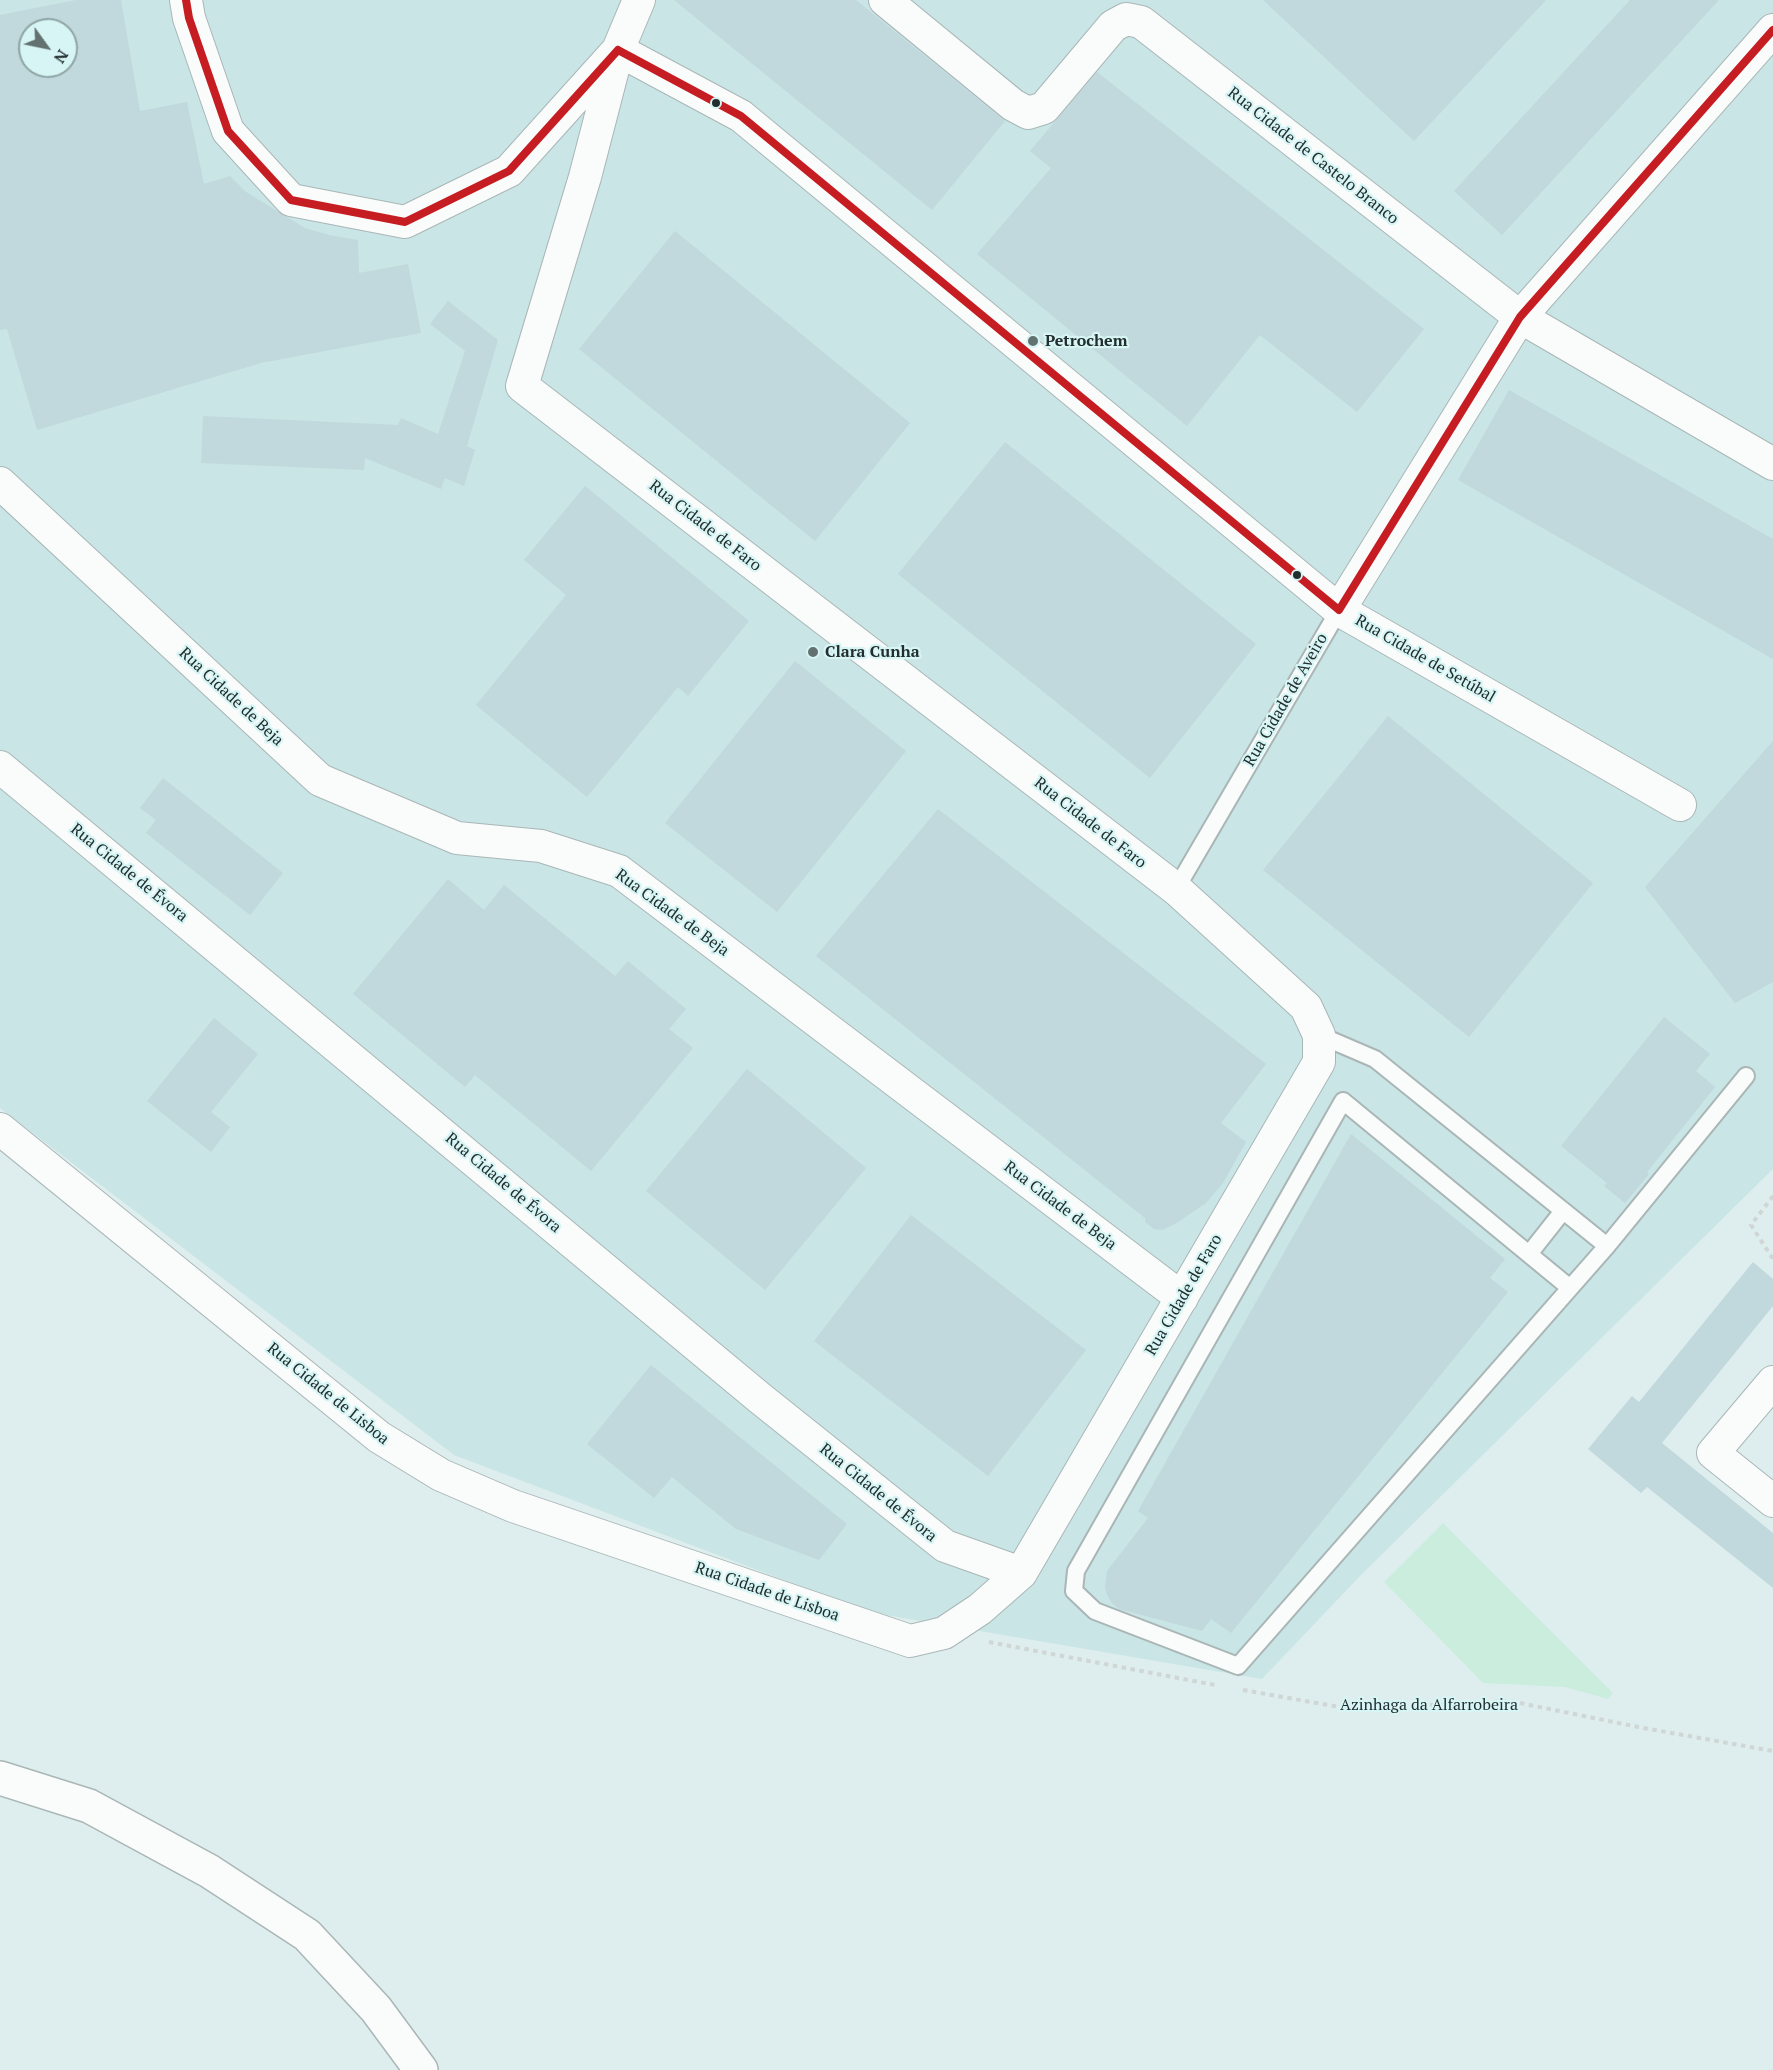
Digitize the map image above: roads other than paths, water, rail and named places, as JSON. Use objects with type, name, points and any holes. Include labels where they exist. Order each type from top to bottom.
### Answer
[{"type":"main road","points":[[0,1778],[88,1806],[209,1871],[307,1935],[376,2009],[421,2070]]},
{"type":"street","points":[[186,0],[189,18],[228,131],[291,200],[405,222],[509,171],[618,50],[639,0]]},
{"type":"street","name":"Rua Cidade de Castelo Branco","points":[[885,0],[1013,105],[1028,113],[1044,108],[1113,26],[1130,10],[1141,22],[1520,317],[1773,464]]},
{"type":"street","name":"Rua Cidade de Aveiro","points":[[1339,610],[1520,317],[1773,30]]},
{"type":"street","name":"Rua Cidade de Setúbal","points":[[618,50],[741,116],[1339,610],[1680,806]]},
{"type":"street","name":"Rua Cidade de Faro","points":[[618,50],[585,177],[522,386],[1176,889],[1306,1007],[1319,1035],[1319,1062],[1021,1573],[980,1609],[944,1633],[910,1641]]},
{"type":"street","name":"Rua Cidade de Beja","points":[[0,483],[320,780],[457,837],[541,846],[619,871],[1182,1298]]},
{"type":"street","name":"Rua Cidade de Évora","points":[[0,767],[761,1399],[945,1546],[1021,1573]]},
{"type":"street","name":"Rua Cidade de Lisboa","points":[[0,1129],[379,1437],[441,1475],[513,1506],[910,1641]]},
{"type":"street","points":[[1773,1382],[1713,1453],[1773,1500]]},
{"type":"lane","name":"Rua Cidade de Aveiro","points":[[1176,889],[1339,610]]},
{"type":"lane","points":[[1319,1035],[1375,1059],[1607,1246]]},
{"type":"lane","points":[[1570,1288],[1343,1101],[1076,1571],[1074,1591],[1095,1611],[1238,1666],[1607,1246],[1746,1076]]},
{"type":"lane","points":[[1529,1254],[1563,1211]]},
{"type":"place","name":"Petrochem","points":[[1033,341]]},
{"type":"place","name":"Clara Cunha","points":[[813,652]]}]
